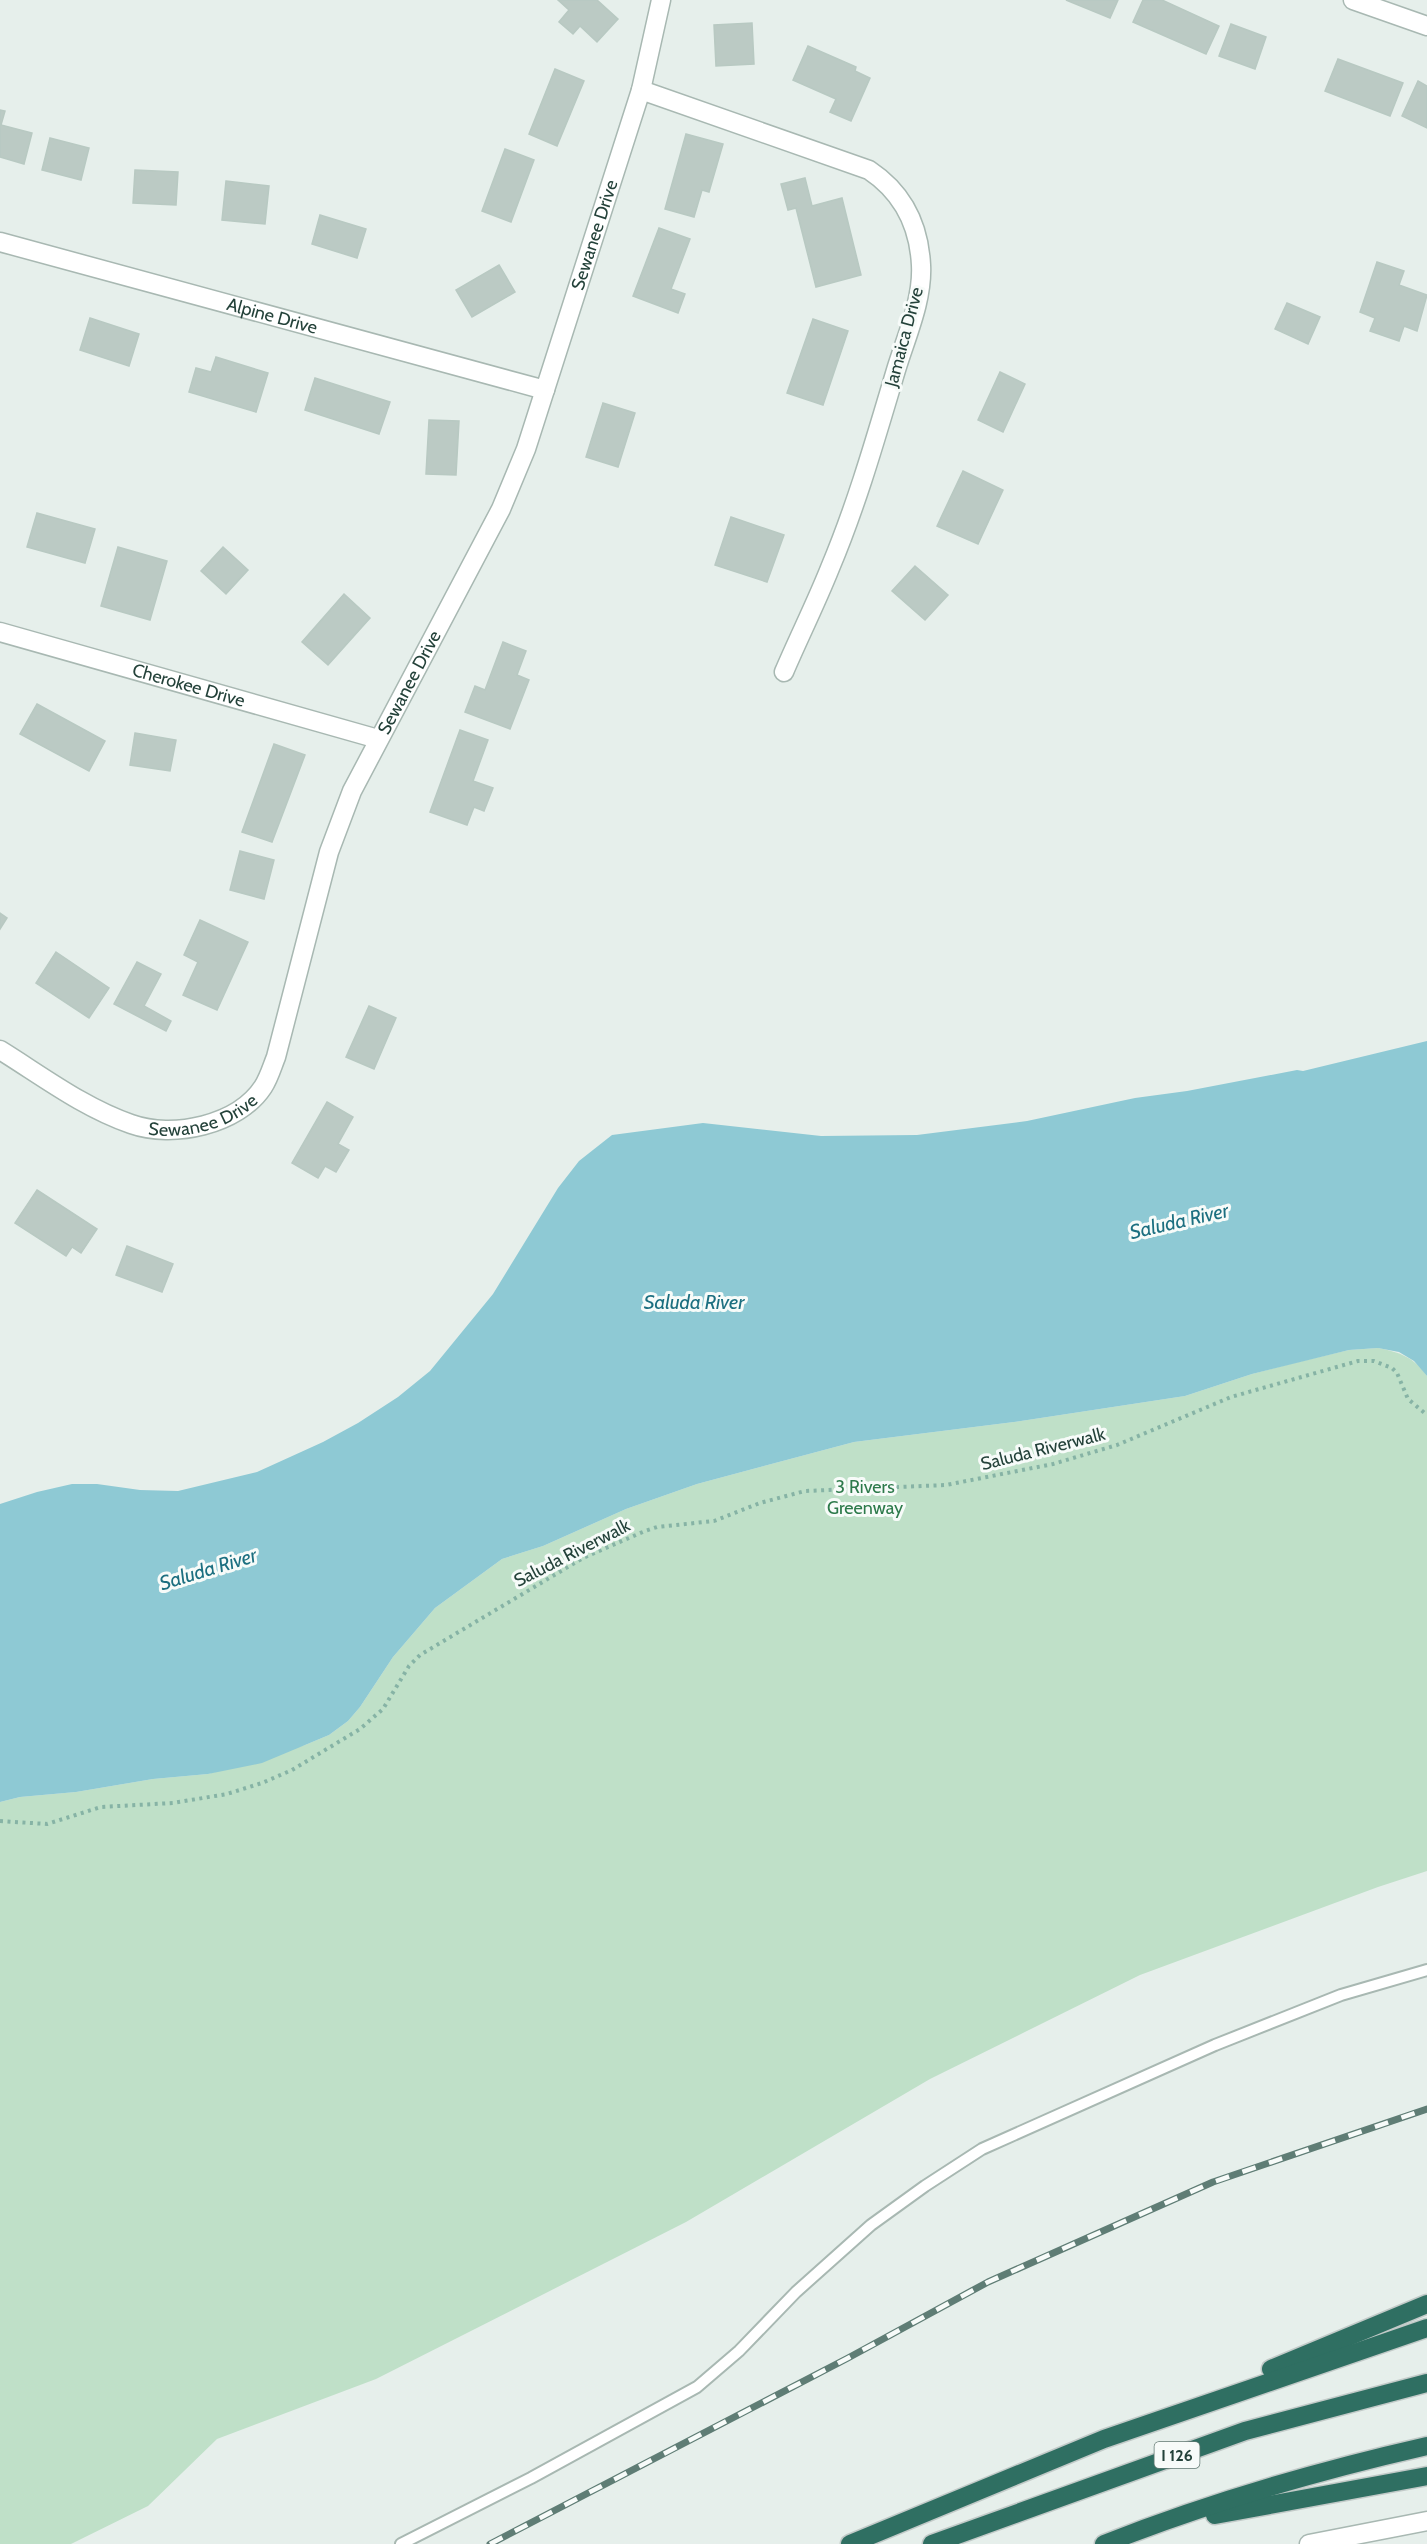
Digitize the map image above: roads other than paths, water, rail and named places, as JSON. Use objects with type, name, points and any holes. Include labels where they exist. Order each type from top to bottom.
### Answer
[{"type":"highway","points":[[850,2544],[1427,2304]]},
{"type":"highway","points":[[1104,2439],[1427,2328]]},
{"type":"highway","name":"I 126","points":[[932,2544],[1245,2431],[1427,2383]]},
{"type":"highway","points":[[1104,2544],[1142,2529],[1310,2475],[1427,2446]]},
{"type":"highway","points":[[1142,2529],[1427,2476]]},
{"type":"street","name":"Sewanee Drive","points":[[0,1050],[91,1107],[133,1125],[172,1130],[210,1125],[240,1110],[263,1087],[276,1057],[329,852],[352,791],[501,509],[526,449],[641,90],[661,0]]},
{"type":"street","points":[[1353,0],[1427,26]]},
{"type":"street","name":"Jamaica Drive","points":[[641,90],[868,170],[885,181],[898,195],[910,216],[918,241],[921,267],[918,299],[867,469],[831,567],[784,672]]},
{"type":"street","name":"Alpine Drive","points":[[0,242],[545,390]]},
{"type":"street","name":"Cherokee Drive","points":[[0,632],[378,739]]},
{"type":"street","points":[[1309,2544],[1427,2521]]},
{"type":"lane","points":[[401,2544],[531,2478],[697,2387],[739,2351],[796,2292],[871,2225],[982,2149],[1215,2045],[1341,1995],[1427,1970]]},
{"type":"water","name":"Saluda River","points":[[1427,1041],[1427,1376],[1414,1361],[1399,1352],[1378,1348],[1349,1350],[1252,1374],[1185,1396],[1014,1422],[854,1442],[697,1484],[626,1509],[543,1546],[502,1559],[435,1608],[393,1657],[360,1707],[348,1721],[329,1735],[262,1763],[208,1774],[153,1779],[76,1792],[20,1797],[0,1802],[0,1504],[72,1484],[178,1491],[257,1472],[323,1442],[358,1423],[398,1397],[430,1371],[493,1294],[558,1188],[579,1161],[612,1135],[703,1123],[821,1136],[917,1135],[1027,1121],[1135,1098],[1187,1091],[1297,1070],[1303,1071]]},
{"type":"railway","points":[[490,2544],[848,2358],[988,2282],[1213,2182],[1427,2109]]},
{"type":"park label","name":"3 Rivers Greenway","points":[[865,1497]]}]
